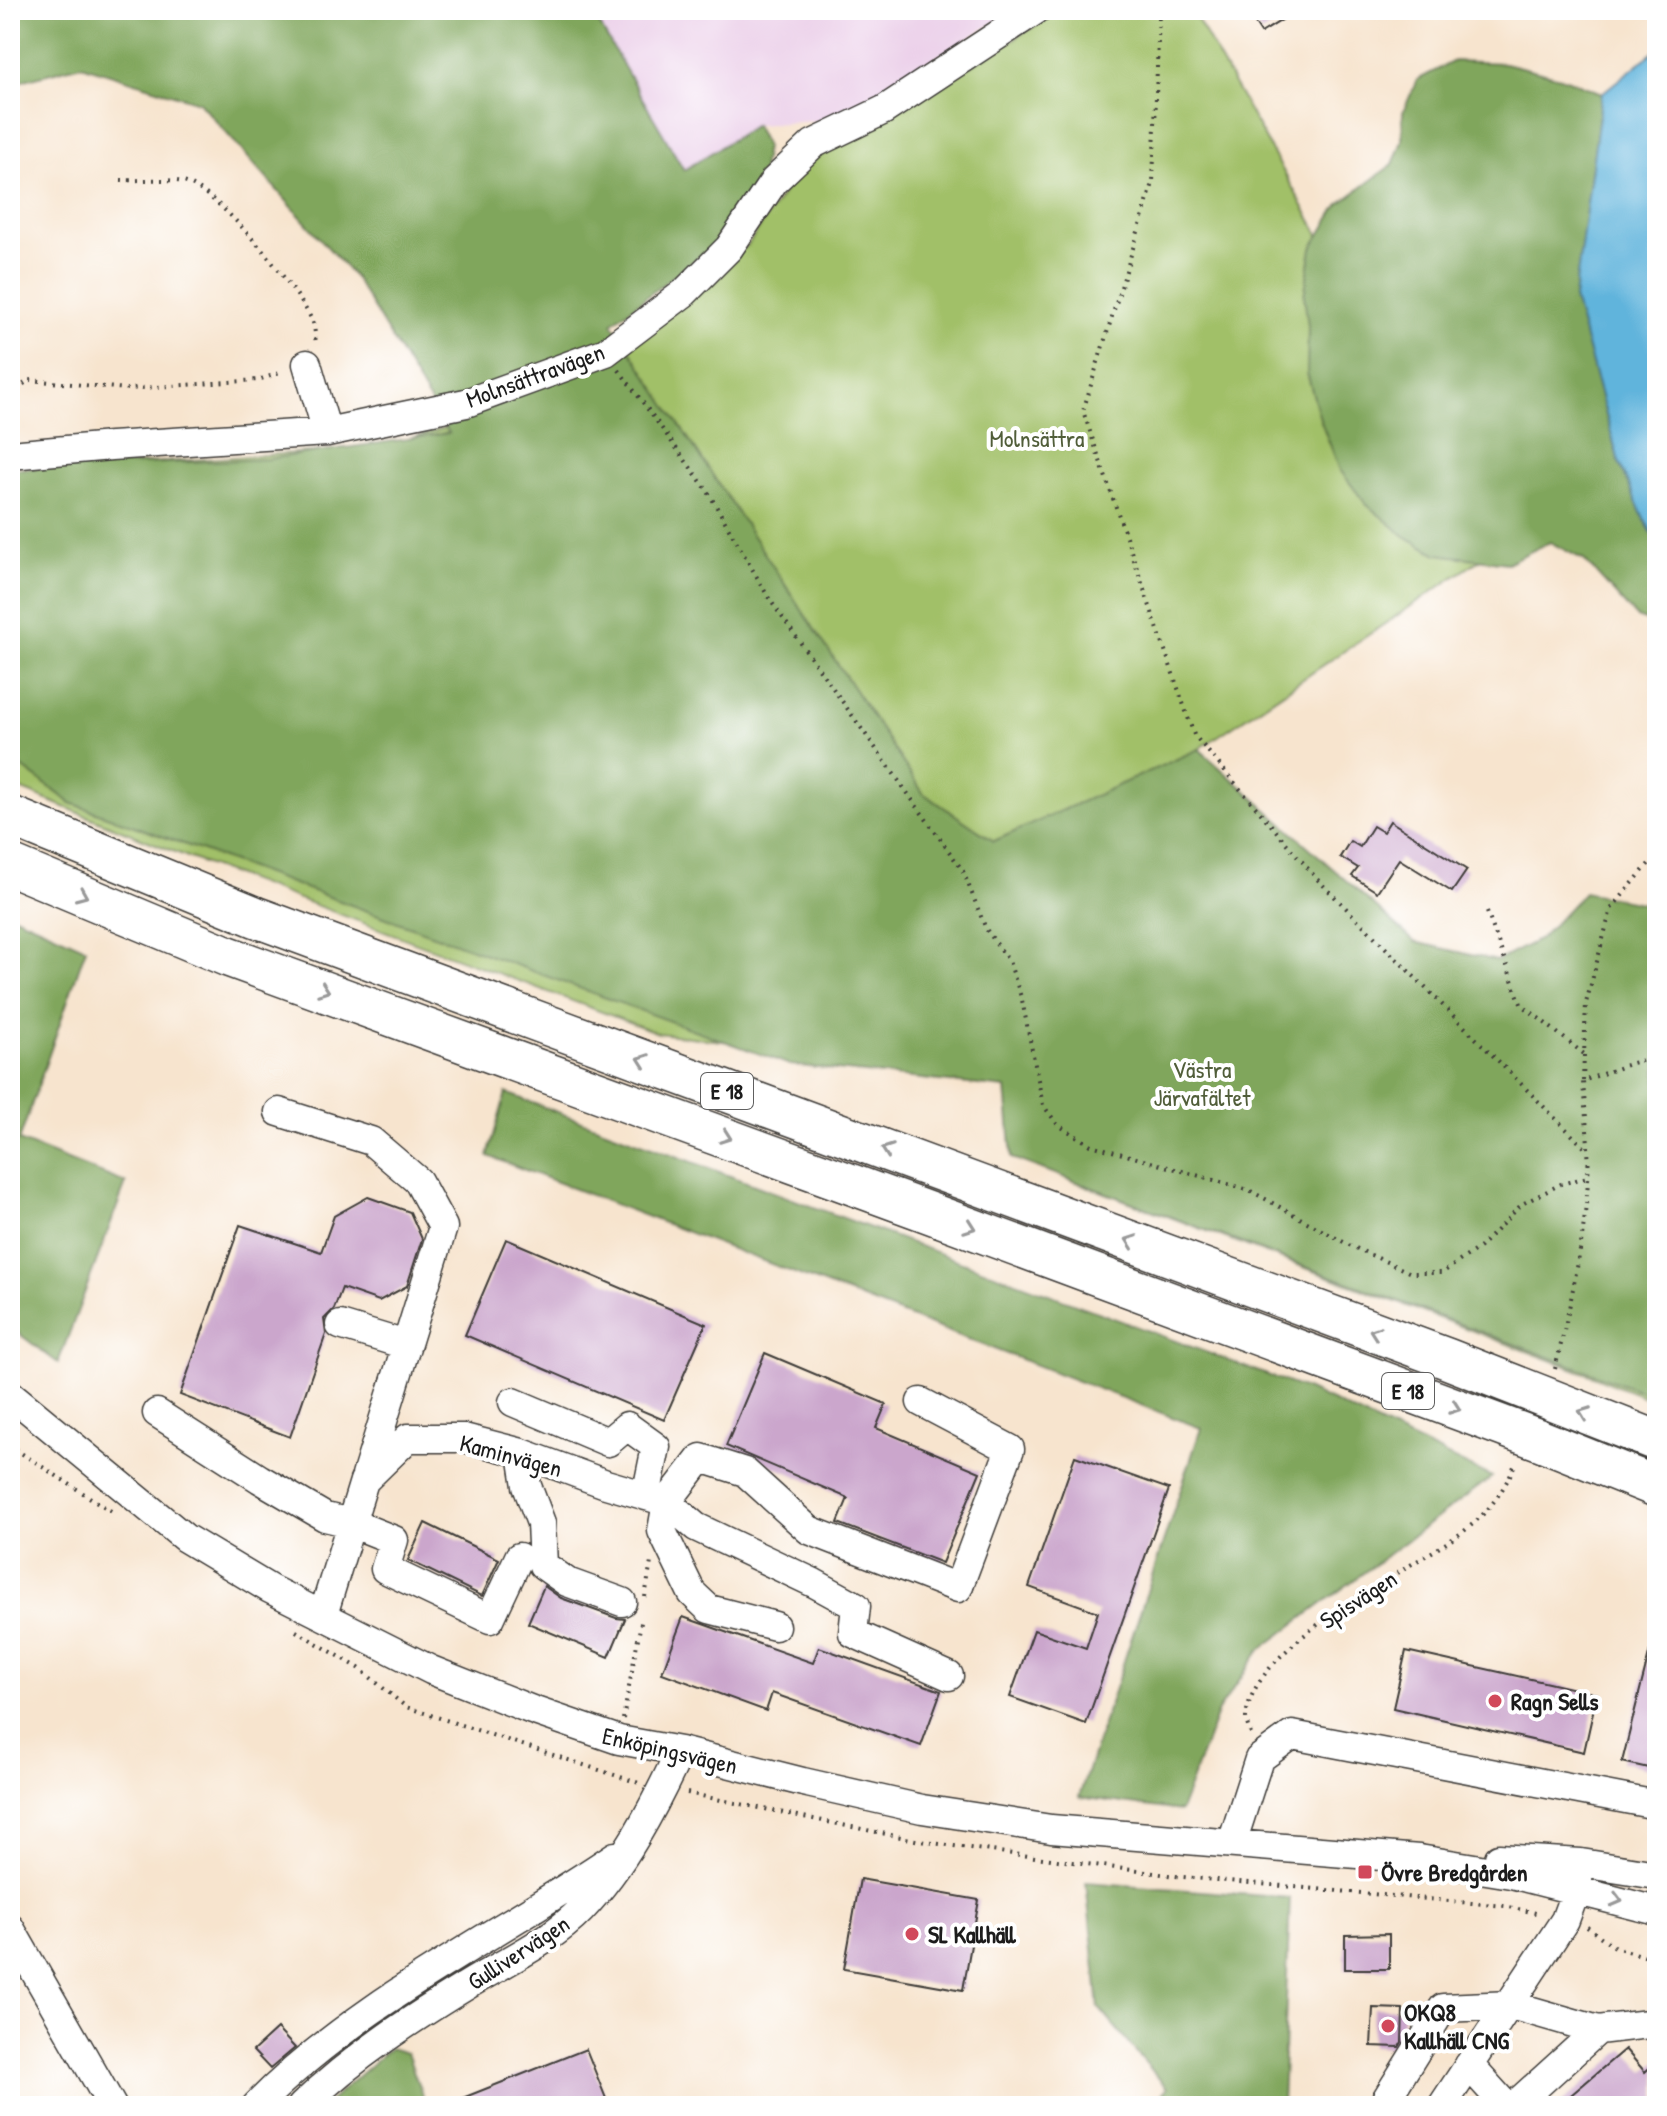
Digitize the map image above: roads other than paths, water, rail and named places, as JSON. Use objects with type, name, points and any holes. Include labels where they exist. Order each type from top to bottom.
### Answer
[{"type":"highway","name":"E 18","points":[[10,816],[256,917],[1448,1359],[1657,1441]]},
{"type":"highway","name":"E 18","points":[[10,865],[227,956],[551,1072],[1528,1452],[1657,1487]]},
{"type":"highway","points":[[1528,1452],[1657,1508]]},
{"type":"street","name":"Molnsättravägen","points":[[10,455],[327,432],[466,403],[606,352],[684,293],[729,248],[774,181],[813,144],[884,110],[1036,10]]},
{"type":"street","points":[[307,364],[327,432]]},
{"type":"street","points":[[279,1112],[371,1141],[418,1181],[443,1227],[364,1481]]},
{"type":"street","points":[[340,1325],[406,1345]]},
{"type":"street","name":"Enköpingsvägen","points":[[10,1394],[185,1538],[270,1589],[431,1670],[619,1740],[680,1751],[922,1809],[1051,1829],[1419,1859],[1510,1858],[1578,1876],[1657,1911]]},
{"type":"street","points":[[513,1402],[608,1442],[627,1426],[656,1447],[656,1499],[662,1531],[692,1593],[709,1609],[775,1626]]},
{"type":"street","points":[[656,1499],[701,1458],[745,1472],[809,1530],[958,1588],[1010,1449],[921,1402]]},
{"type":"street","points":[[157,1413],[325,1517],[351,1523],[394,1540],[385,1569],[490,1619],[519,1557]]},
{"type":"street","name":"Kaminvägen","points":[[323,1615],[364,1481],[408,1438],[464,1438],[522,1453],[656,1499]]},
{"type":"street","points":[[522,1453],[527,1486],[541,1523],[543,1565],[567,1582],[622,1602]]},
{"type":"street","points":[[656,1499],[696,1527],[856,1606],[853,1633],[949,1676]]},
{"type":"street","points":[[1232,1843],[1259,1759],[1292,1735],[1653,1804]]},
{"type":"street","name":"Gullivervägen","points":[[302,2106],[366,2051],[417,2015],[545,1938],[579,1913],[614,1872],[663,1788],[680,1751]]},
{"type":"street","points":[[256,2106],[323,2047],[393,1995],[556,1896],[629,1847]]},
{"type":"street","name":"Enköpingsvägen","points":[[1578,1876],[1657,1875]]},
{"type":"street","points":[[1442,2106],[1565,1920],[1578,1876]]},
{"type":"street","points":[[10,1928],[112,2106]]},
{"type":"street","points":[[1382,2106],[1443,2008],[1511,2005],[1598,2030],[1657,2023]]},
{"type":"street","points":[[1514,2106],[1598,2030]]},
{"type":"street","points":[[1469,2065],[1506,2106]]},
{"type":"water","points":[[1657,49],[1657,542],[1619,462],[1574,298],[1602,93]]},
{"type":"place","name":"Ragn Sells","points":[[1495,1701]]},
{"type":"place","name":"Övre Bredgården","points":[[1365,1872]]},
{"type":"place","name":"SL Kallhäll","points":[[912,1934]]},
{"type":"place","name":"OKQ8 Kallhäll CNG","points":[[1388,2026]]},
{"type":"park label","name":"Molnsättra","points":[[1037,438]]},
{"type":"park label","name":"Västra Järvafältet","points":[[1202,1083]]}]
